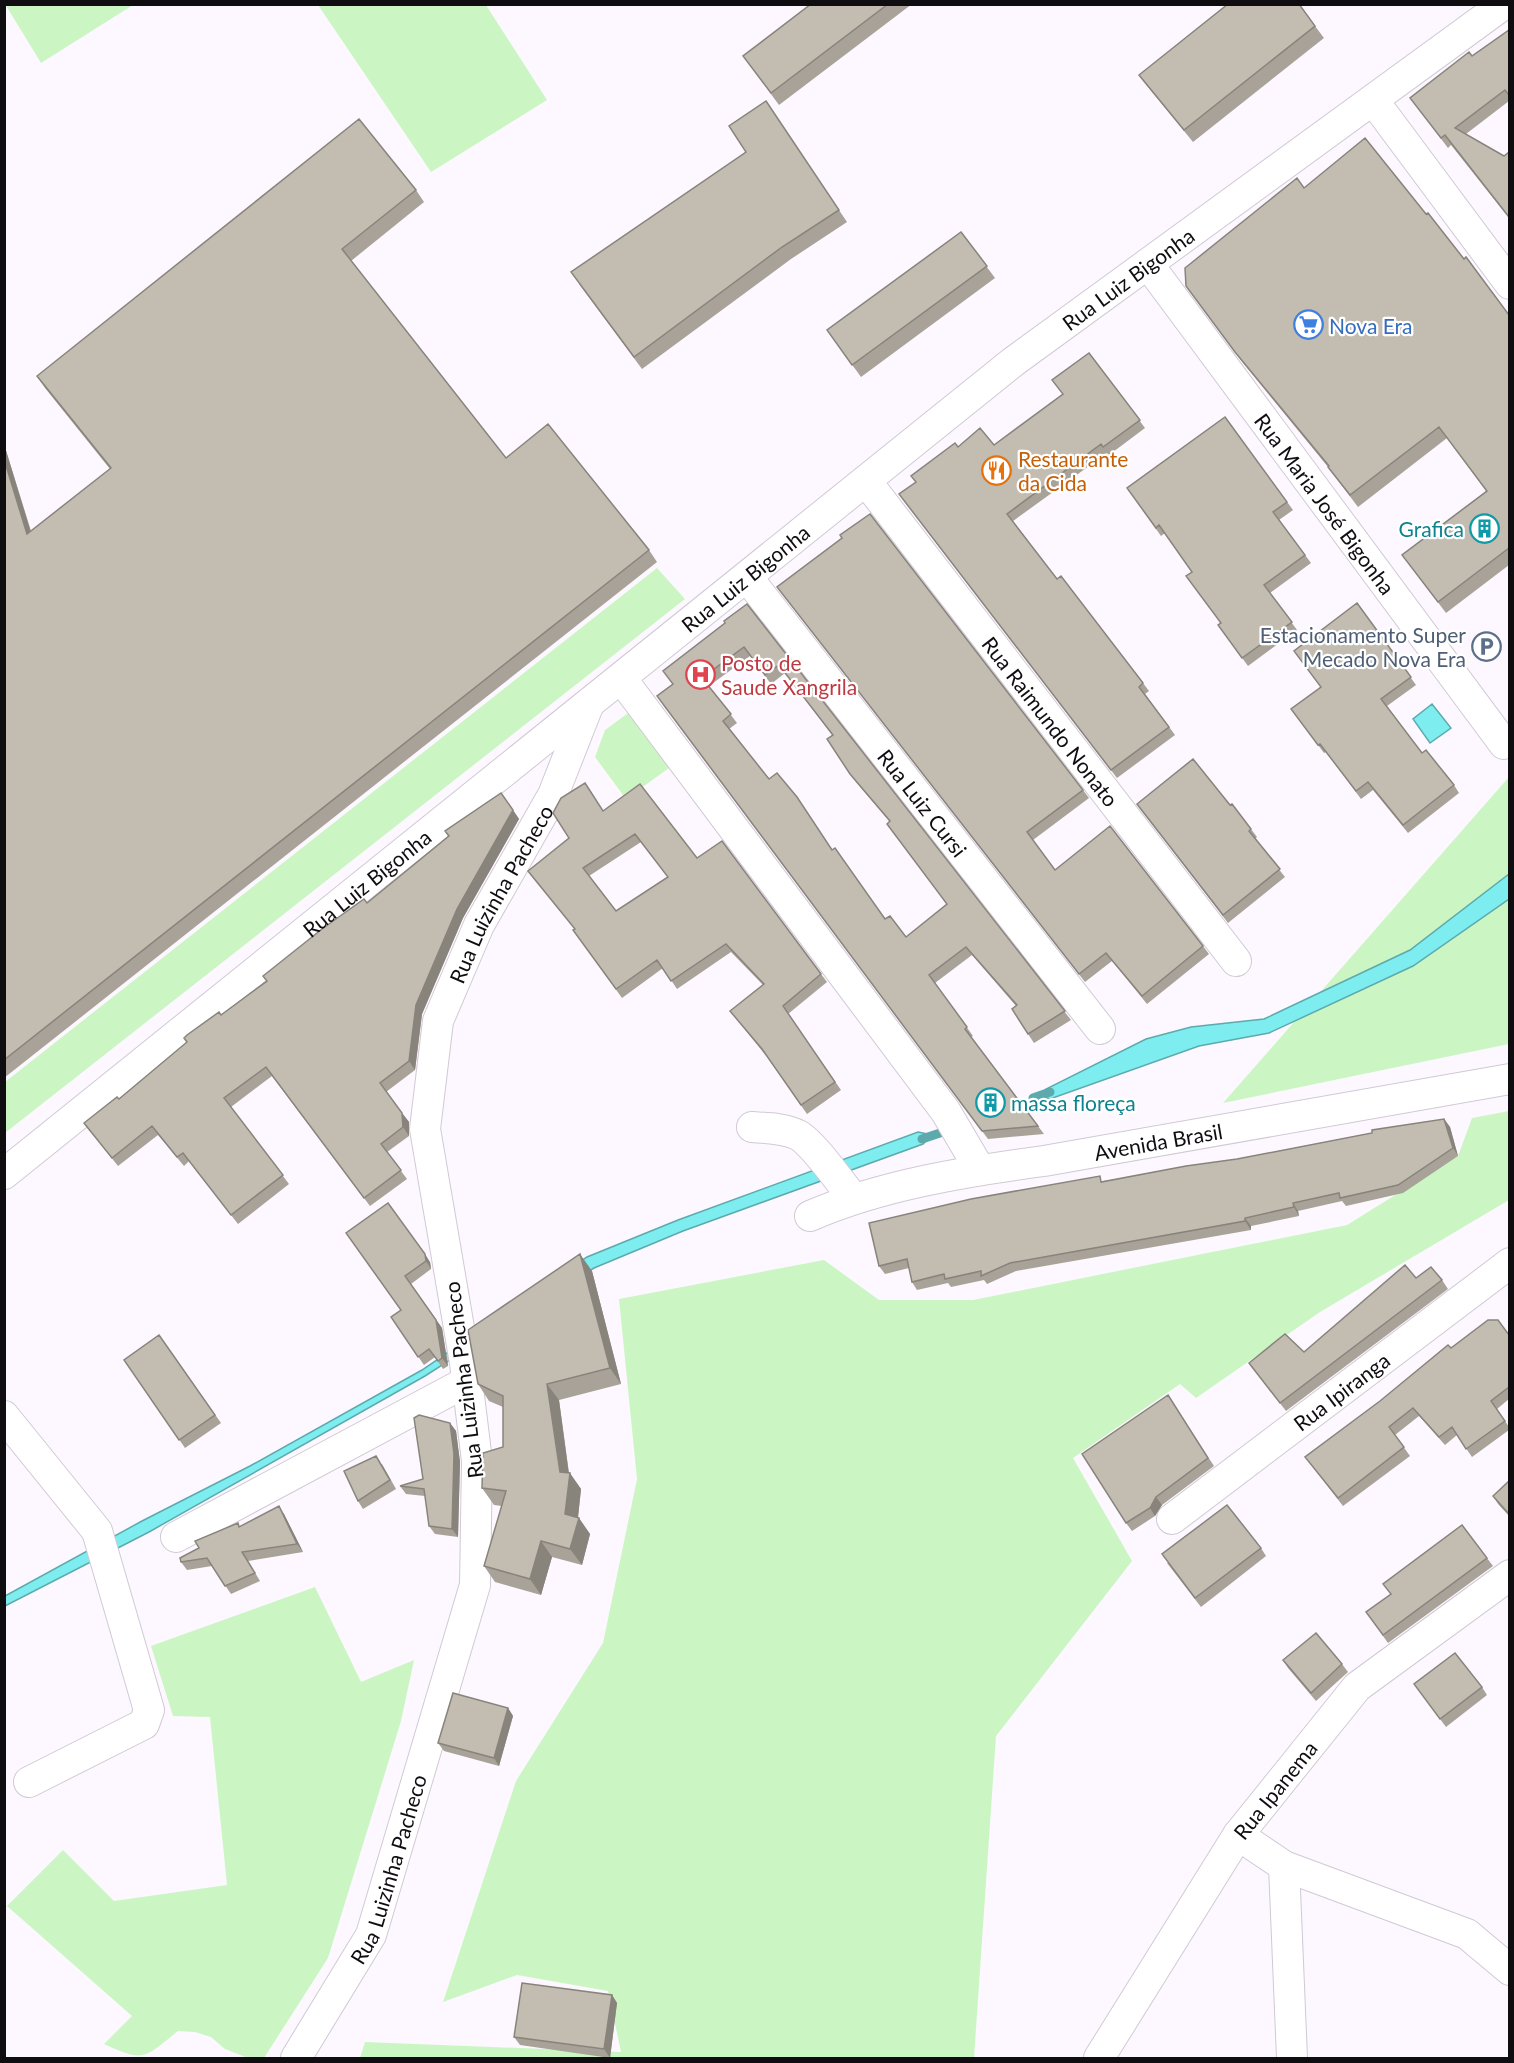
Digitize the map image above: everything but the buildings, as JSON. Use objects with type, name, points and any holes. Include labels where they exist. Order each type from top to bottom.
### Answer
[{"type":"street","name":"Rua Luiz Bigonha","points":[[4,1174],[1013,362],[1504,4]]},
{"type":"street","points":[[1373,100],[1509,284]]},
{"type":"street","name":"Rua Maria José Bigonha","points":[[1148,264],[1504,744]]},
{"type":"street","name":"Rua Raimundo Nonato","points":[[867,481],[1236,961]]},
{"type":"street","name":"Rua Luiz Cursi","points":[[747,576],[1100,1029]]},
{"type":"street","points":[[621,678],[946,1112],[980,1170]]},
{"type":"street","name":"Rua Luizinha Pacheco","points":[[296,2058],[370,1935],[475,1585],[477,1461],[468,1381],[425,1129],[438,1021],[479,925],[553,795],[590,703]]},
{"type":"street","name":"Avenida Brasil","points":[[810,1216],[849,1192],[1044,1161],[1509,1079]]},
{"type":"street","points":[[752,1127],[784,1130],[799,1135],[821,1157],[849,1192]]},
{"type":"street","name":"Rua Ipiranga","points":[[1172,1519],[1509,1263]]},
{"type":"street","points":[[176,1538],[468,1381]]},
{"type":"street","points":[[4,1416],[97,1532],[149,1710],[144,1724],[29,1782]]},
{"type":"street","name":"Rua Ipanema","points":[[1099,2058],[1238,1835],[1357,1687],[1509,1575]]},
{"type":"street","points":[[1238,1835],[1284,1866],[1467,1934],[1509,1970]]},
{"type":"street","points":[[1284,1866],[1292,2058]]},
{"type":"green space","points":[[5,4],[133,4],[133,5],[41,63]]},
{"type":"green space","points":[[318,5],[486,5],[547,100],[431,172]]},
{"type":"green space","points":[[657,568],[685,599],[5,1133],[5,1082]]},
{"type":"green space","points":[[635,708],[676,763],[626,799],[595,757],[605,730]]},
{"type":"green space","points":[[1509,777],[1509,1044],[1223,1103]]},
{"type":"green space","points":[[1509,1111],[1509,1200],[1320,1312],[1196,1398],[1180,1384],[1073,1458],[1132,1561],[996,1736],[974,2058],[360,2058],[365,2042],[621,2052],[608,1991],[517,1975],[443,2002],[516,1781],[603,1643],[637,1479],[619,1299],[824,1260],[879,1300],[973,1300],[1347,1225],[1458,1156],[1472,1118]]},
{"type":"green space","points":[[315,1587],[361,1682],[414,1660],[401,1721],[328,1958],[264,2058],[248,2058],[225,2049],[211,2037],[195,2032],[178,2031],[144,2055],[128,2054],[104,2044],[132,2016],[7,1906],[63,1850],[114,1901],[227,1885],[210,1717],[173,1716],[151,1646]]},
{"type":"water","points":[[1432,704],[1451,728],[1430,743],[1413,719]]},
{"type":"water","points":[[1509,874],[1509,899],[1413,966],[1269,1033],[1199,1046],[1050,1099],[1039,1096],[1046,1089],[1146,1039],[1191,1027],[1264,1019],[1410,950]]},
{"type":"water","points":[[918,1132],[932,1135],[923,1144],[683,1231],[594,1268],[425,1376],[149,1532],[5,1606],[5,1596],[142,1521],[250,1466],[422,1370],[587,1257],[678,1220]]},
{"type":"waterway","points":[[1033,1098],[1050,1092]]},
{"type":"waterway","points":[[922,1139],[943,1132]]},
{"type":"place","name":"Nova Era","points":[[1308,325]]},
{"type":"place","name":"Restaurante da Cida","points":[[997,470]]},
{"type":"place","name":"Grafica","points":[[1485,528]]},
{"type":"place","name":"Estacionamento Super Mecado Nova Era","points":[[1487,646]]},
{"type":"place","name":"Posto de Saude Xangrila","points":[[700,674]]},
{"type":"place","name":"massa floreça","points":[[990,1102]]}]
